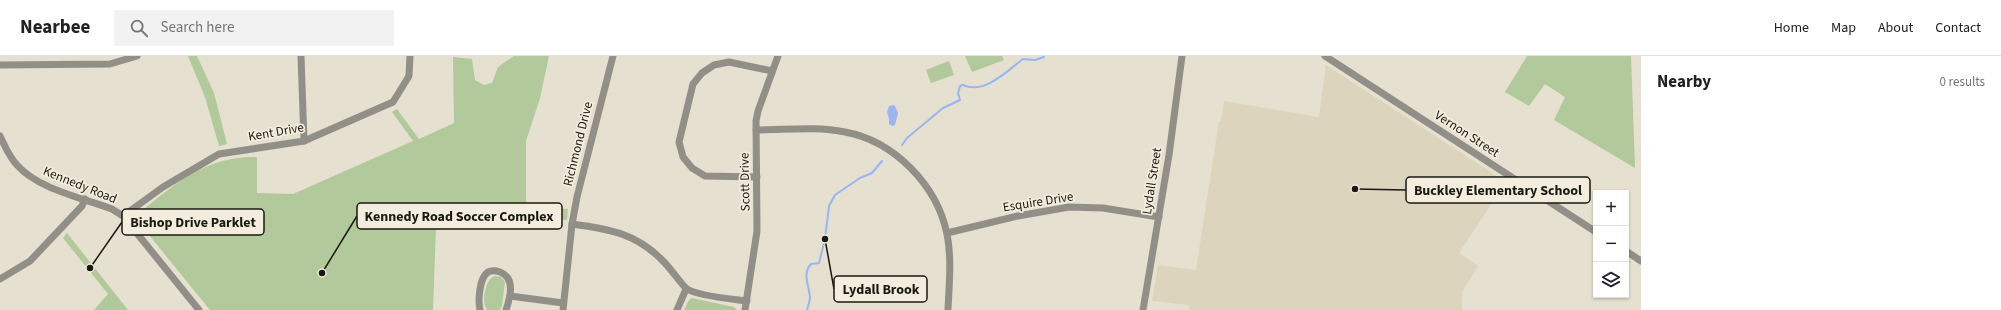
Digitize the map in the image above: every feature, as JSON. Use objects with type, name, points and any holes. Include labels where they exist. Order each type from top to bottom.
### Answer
[{"type":"street","points":[[0,65],[110,64],[137,56]]},
{"type":"street","points":[[300,56],[304,141]]},
{"type":"street","name":"Kent Drive","points":[[123,216],[163,187],[219,154],[304,141],[393,102],[409,76],[410,56]]},
{"type":"street","name":"Richmond Drive","points":[[563,307],[572,224],[586,159],[613,56]]},
{"type":"street","name":"Scott Drive","points":[[745,310],[757,231],[756,130],[758,111],[778,56]]},
{"type":"street","name":"Lydall Street","points":[[1143,310],[1159,217],[1182,56]]},
{"type":"street","name":"Vernon Street","points":[[1325,56],[1336,59],[1593,230]]},
{"type":"street","points":[[757,177],[705,176],[692,168],[683,157],[679,142],[693,84],[702,73],[714,64],[729,62],[772,71]]},
{"type":"street","points":[[756,130],[820,129],[845,132],[863,137],[884,147],[904,161],[920,178],[934,200],[947,233],[949,260],[948,310]]},
{"type":"street","name":"Kennedy Road","points":[[0,136],[6,150],[17,166],[34,180],[112,209],[123,216],[199,310]]},
{"type":"street","points":[[0,279],[30,261],[82,206],[85,199]]},
{"type":"street","name":"Esquire Drive","points":[[947,233],[1018,216],[1069,207],[1103,208],[1159,217]]},
{"type":"street","points":[[572,224],[610,230],[630,236],[651,248],[675,273],[686,289],[700,293],[747,301]]},
{"type":"street","points":[[1629,253],[1641,261]]},
{"type":"street","points":[[480,310],[480,290],[484,277],[488,272],[498,271],[507,276],[510,281],[510,296],[506,310]]},
{"type":"street","points":[[677,310],[686,289]]},
{"type":"street","points":[[510,296],[563,307]]},
{"type":"shaded area","points":[[1326,65],[1506,182],[1459,253],[1478,266],[1462,292],[1462,310],[1189,310],[1189,305],[1152,301],[1158,265],[1196,270],[1219,121],[1221,121],[1224,101],[1319,117]]},
{"type":"green space","points":[[188,56],[197,56],[214,93],[227,144],[219,146],[205,97]]},
{"type":"green space","points":[[514,56],[549,56],[540,98],[526,141],[526,207],[568,209],[567,220],[526,218],[436,226],[433,310],[210,310],[136,219],[137,215],[164,193],[192,174],[222,161],[238,158],[257,157],[257,193],[293,194],[413,141],[392,112],[397,109],[419,139],[454,123],[453,57],[472,59],[475,80],[484,85],[492,83],[498,67]]},
{"type":"green space","points":[[965,56],[1002,56],[1004,60],[972,72]]},
{"type":"green space","points":[[1527,56],[1631,56],[1635,168],[1554,120],[1565,97],[1545,84],[1529,106],[1505,92]]},
{"type":"green space","points":[[949,61],[954,75],[931,83],[926,70]]},
{"type":"green space","points":[[67,233],[128,310],[94,310],[108,294],[63,238]]},
{"type":"green space","points":[[495,276],[501,277],[505,282],[502,306],[500,310],[487,310],[484,302],[486,286]]},
{"type":"green space","points":[[692,298],[734,307],[737,310],[684,310],[689,300]]},
{"type":"water","points":[[893,105],[898,113],[895,125],[892,126],[889,124],[887,112],[889,106]]},
{"type":"waterway","points":[[902,145],[907,138],[943,108],[960,100],[958,93],[960,86],[979,87],[1003,75],[1023,59],[1035,60],[1044,57],[1043,56]]},
{"type":"waterway","points":[[807,310],[810,297],[806,276],[808,268],[811,264],[819,263],[825,239],[829,206],[835,195],[860,178],[872,173],[882,161]]},
{"type":"place","name":"Buckley Elementary School","points":[[1355,189]]},
{"type":"place","name":"Lydall Brook","points":[[825,239]]},
{"type":"place","name":"Bishop Drive Parklet","points":[[90,268]]},
{"type":"place","name":"Kennedy Road Soccer Complex","points":[[322,273]]}]
